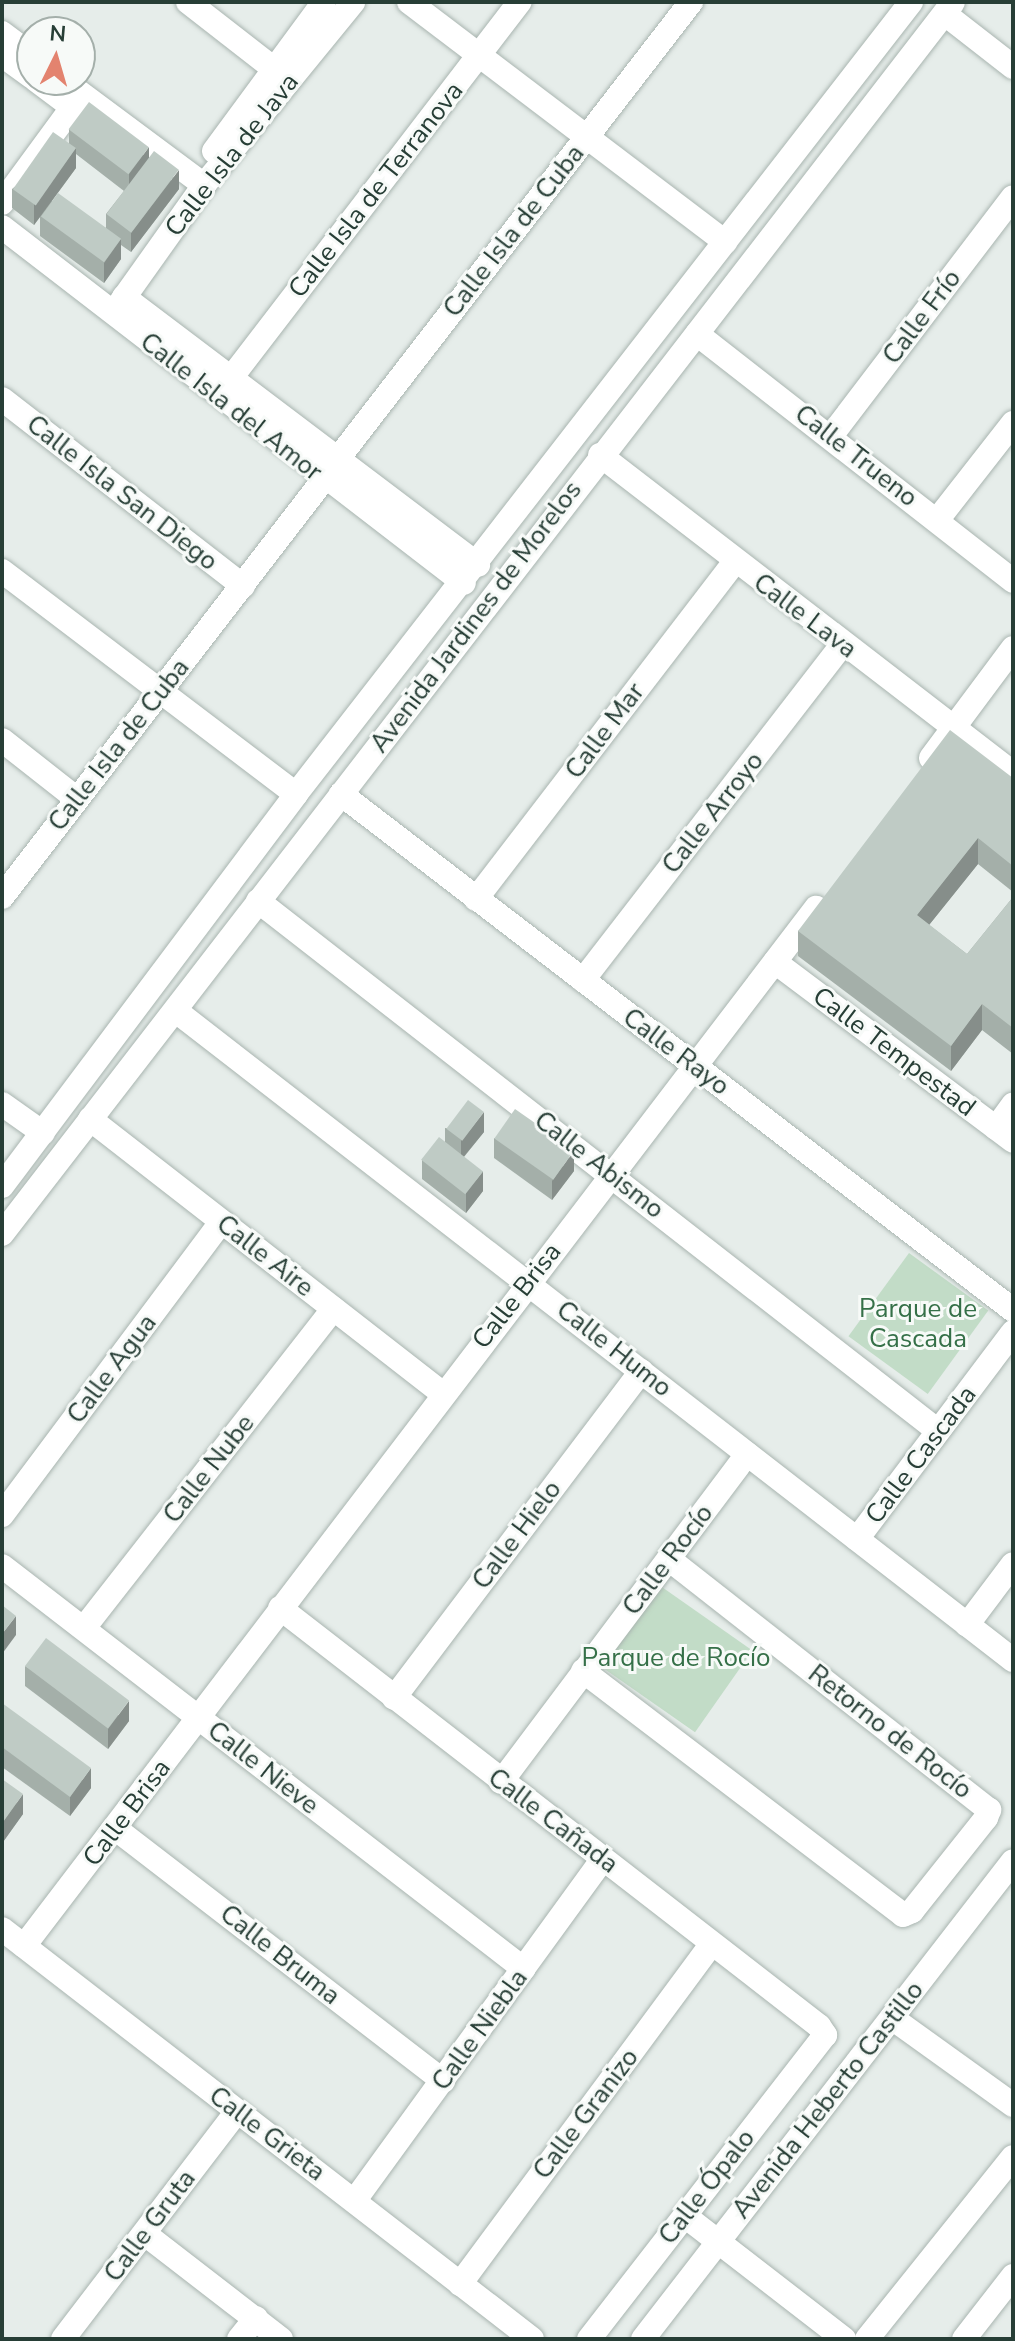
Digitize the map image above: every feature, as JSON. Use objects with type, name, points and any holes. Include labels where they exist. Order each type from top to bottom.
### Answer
[{"type":"street","points":[[188,2],[274,69]]},
{"type":"street","name":"Calle Isla de Java","points":[[120,304],[274,69],[324,2]]},
{"type":"street","name":"Calle Isla de Java","points":[[199,182],[353,2]]},
{"type":"street","points":[[409,2],[725,242]]},
{"type":"street","name":"Calle Isla de Terranova","points":[[231,378],[520,2]]},
{"type":"street","name":"Calle Isla de Cuba","points":[[2,897],[691,2]]},
{"type":"street","name":"Avenida Jardines de Morelos","points":[[2,1186],[296,794],[471,574],[911,2]]},
{"type":"street","points":[[949,8],[1013,67]]},
{"type":"street","name":"Avenida Jardines de Morelos","points":[[2,1234],[600,455],[949,8]]},
{"type":"street","points":[[2,203],[71,96]]},
{"type":"street","points":[[73,96],[199,182]]},
{"type":"street","name":"Calle Frío","points":[[831,436],[1013,197]]},
{"type":"street","points":[[752,208],[779,226]]},
{"type":"street","name":"Calle Isla del Amor","points":[[2,227],[231,378],[278,429]]},
{"type":"street","name":"Calle Isla del Amor","points":[[120,304],[122,323],[278,429],[471,574]]},
{"type":"street","name":"Calle Trueno","points":[[697,334],[938,519],[1013,581]]},
{"type":"street","name":"Calle Isla San Diego","points":[[2,399],[243,586]]},
{"type":"street","points":[[938,519],[1013,423]]},
{"type":"street","name":"Calle Lava","points":[[600,455],[734,563],[1013,773]]},
{"type":"street","name":"Calle Mar","points":[[476,899],[734,563]]},
{"type":"street","points":[[2,571],[296,794]]},
{"type":"street","name":"Calle Arroyo","points":[[583,980],[842,645]]},
{"type":"street","points":[[916,778],[1013,648]]},
{"type":"street","points":[[2,740],[77,799]]},
{"type":"street","name":"Calle Rayo","points":[[341,794],[1013,1310]]},
{"type":"street","points":[[266,835],[293,856]]},
{"type":"street","name":"Calle Brisa","points":[[24,1946],[116,1829],[442,1393],[832,888]]},
{"type":"street","name":"Calle Abismo","points":[[258,901],[938,1431]]},
{"type":"street","name":"Calle Tempestad","points":[[775,962],[1004,1135]]},
{"type":"street","name":"Calle Humo","points":[[176,1011],[1013,1660]]},
{"type":"street","points":[[110,1044],[134,1064]]},
{"type":"street","points":[[2,1104],[43,1133]]},
{"type":"street","points":[[1004,1135],[1013,1105]]},
{"type":"street","name":"Calle Aire","points":[[90,1119],[442,1393]]},
{"type":"street","name":"Calle Agua","points":[[2,1515],[221,1222]]},
{"type":"street","name":"Calle Nube","points":[[84,1628],[333,1309]]},
{"type":"street","name":"Calle Cascada","points":[[857,1539],[1013,1332]]},
{"type":"street","name":"Calle Hielo","points":[[394,1698],[641,1371]]},
{"type":"street","name":"Calle Rocío","points":[[501,1782],[747,1454]]},
{"type":"street","name":"Retorno de Rocío","points":[[583,1671],[903,1915],[912,1911],[986,1818],[989,1810],[669,1559]]},
{"type":"street","points":[[967,1625],[1013,1564]]},
{"type":"street","name":"Calle Nieve","points":[[2,1566],[524,1969]]},
{"type":"street","name":"Calle Cañada","points":[[280,1608],[825,2035]]},
{"type":"street","name":"Calle Bruma","points":[[116,1829],[443,2081]]},
{"type":"street","name":"Calle Niebla","points":[[355,2200],[603,1859]]},
{"type":"street","name":"Avenida Heberto Castillo","points":[[643,2339],[1013,1861]]},
{"type":"street","name":"Calle Grieta","points":[[2,1929],[532,2339]]},
{"type":"street","name":"Calle Granizo","points":[[460,2284],[712,1944]]},
{"type":"street","points":[[892,2018],[1013,2105]]},
{"type":"street","name":"Calle Ópalo","points":[[589,2339],[825,2035]]},
{"type":"street","name":"Calle Gruta","points":[[63,2339],[236,2113]]},
{"type":"street","points":[[867,2339],[1013,2157]]},
{"type":"street","points":[[685,2216],[844,2339]]},
{"type":"street","points":[[145,2234],[281,2339]]},
{"type":"street","points":[[964,2339],[1013,2276]]},
{"type":"street","points":[[239,2339],[256,2318]]},
{"type":"green space","name":"Parque de Cascada","points":[[909,1253],[988,1311],[928,1394],[848,1336]]},
{"type":"green space","name":"Parque de Rocío","points":[[659,1585],[752,1650],[695,1732],[602,1667]]},
{"type":"building","points":[[89,102],[149,147],[128,174],[69,129]]},
{"type":"building","points":[[53,132],[76,148],[36,205],[13,189]]},
{"type":"building","points":[[154,151],[179,170],[131,233],[106,214]]},
{"type":"building","points":[[58,193],[121,239],[104,262],[41,216]]},
{"type":"building","points":[[950,730],[1013,778],[1013,866],[978,838],[917,915],[967,954],[1013,897],[1013,1028],[982,1004],[951,1046],[798,931]]},
{"type":"building","points":[[468,1100],[484,1112],[462,1141],[446,1129]]},
{"type":"building","points":[[515,1109],[574,1150],[553,1180],[494,1138]]},
{"type":"building","points":[[439,1137],[483,1171],[465,1194],[421,1160]]},
{"type":"building","points":[[2,1605],[16,1616],[2,1634]]},
{"type":"building","points":[[46,1638],[129,1701],[108,1729],[25,1666]]},
{"type":"building","points":[[2,1703],[91,1768],[70,1797],[2,1747]]},
{"type":"building","points":[[2,1779],[23,1794],[3,1822],[2,1821]]}]
